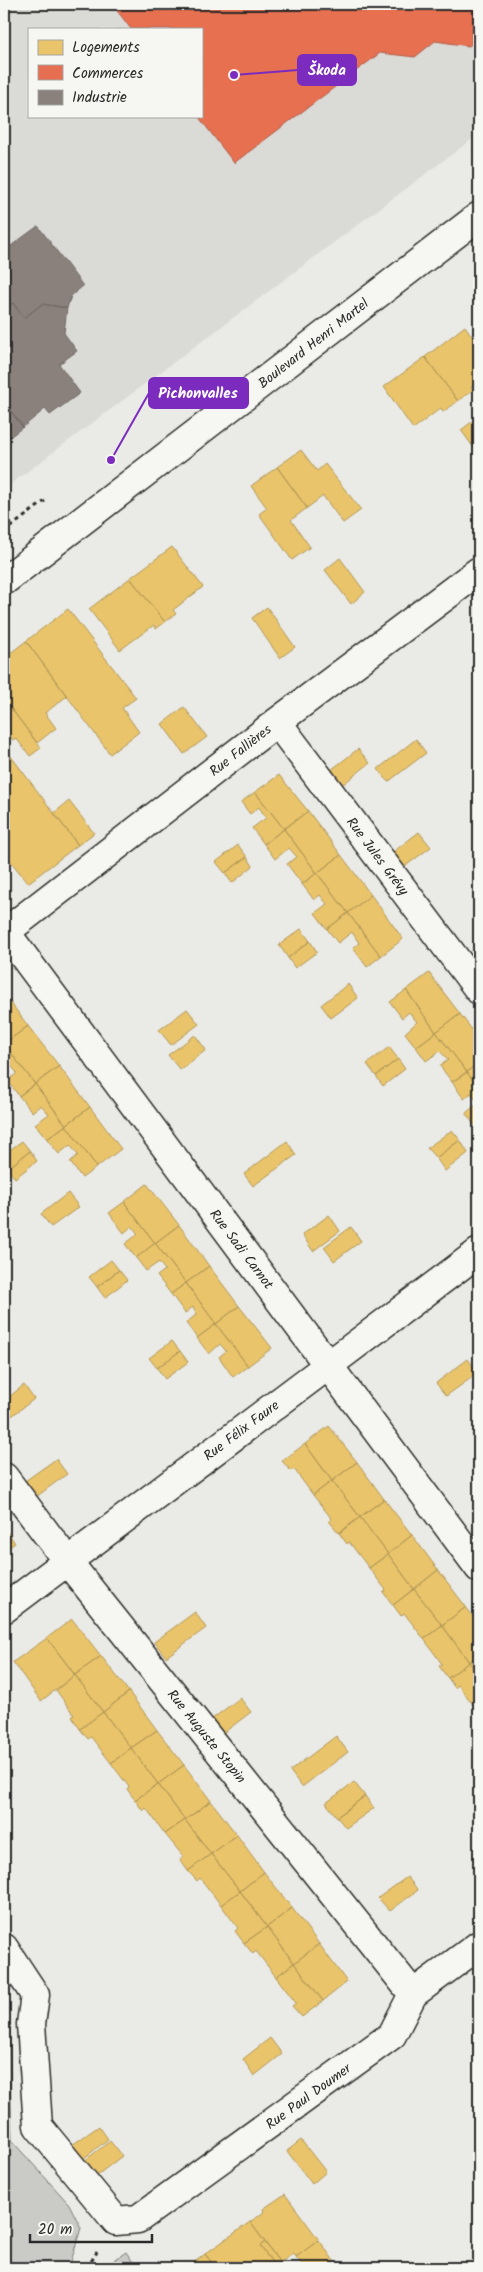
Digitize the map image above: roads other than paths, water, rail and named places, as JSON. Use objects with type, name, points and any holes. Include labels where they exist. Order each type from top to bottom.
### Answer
[{"type":"street","name":"Boulevard Henri Martel","points":[[4,581],[479,216]]},
{"type":"street","name":"Rue Fallières","points":[[4,932],[277,722],[479,571]]},
{"type":"street","name":"Rue Jules Grévy","points":[[277,722],[479,990]]},
{"type":"street","name":"Rue Sadi Carnot","points":[[4,932],[479,1568]]},
{"type":"street","name":"Rue Félix Faure","points":[[4,1608],[68,1562],[328,1364],[479,1252]]},
{"type":"street","name":"Rue Auguste Stopin","points":[[4,1477],[68,1562],[413,1994]]},
{"type":"street","name":"Rue Paul Doumer","points":[[4,1948],[35,1994],[31,2024],[38,2126],[116,2221],[138,2219],[392,2036],[413,1994],[479,1945]]},
{"type":"place","name":"Škoda","points":[[234,75]]},
{"type":"place","name":"Pichonvalles","points":[[111,460]]}]
